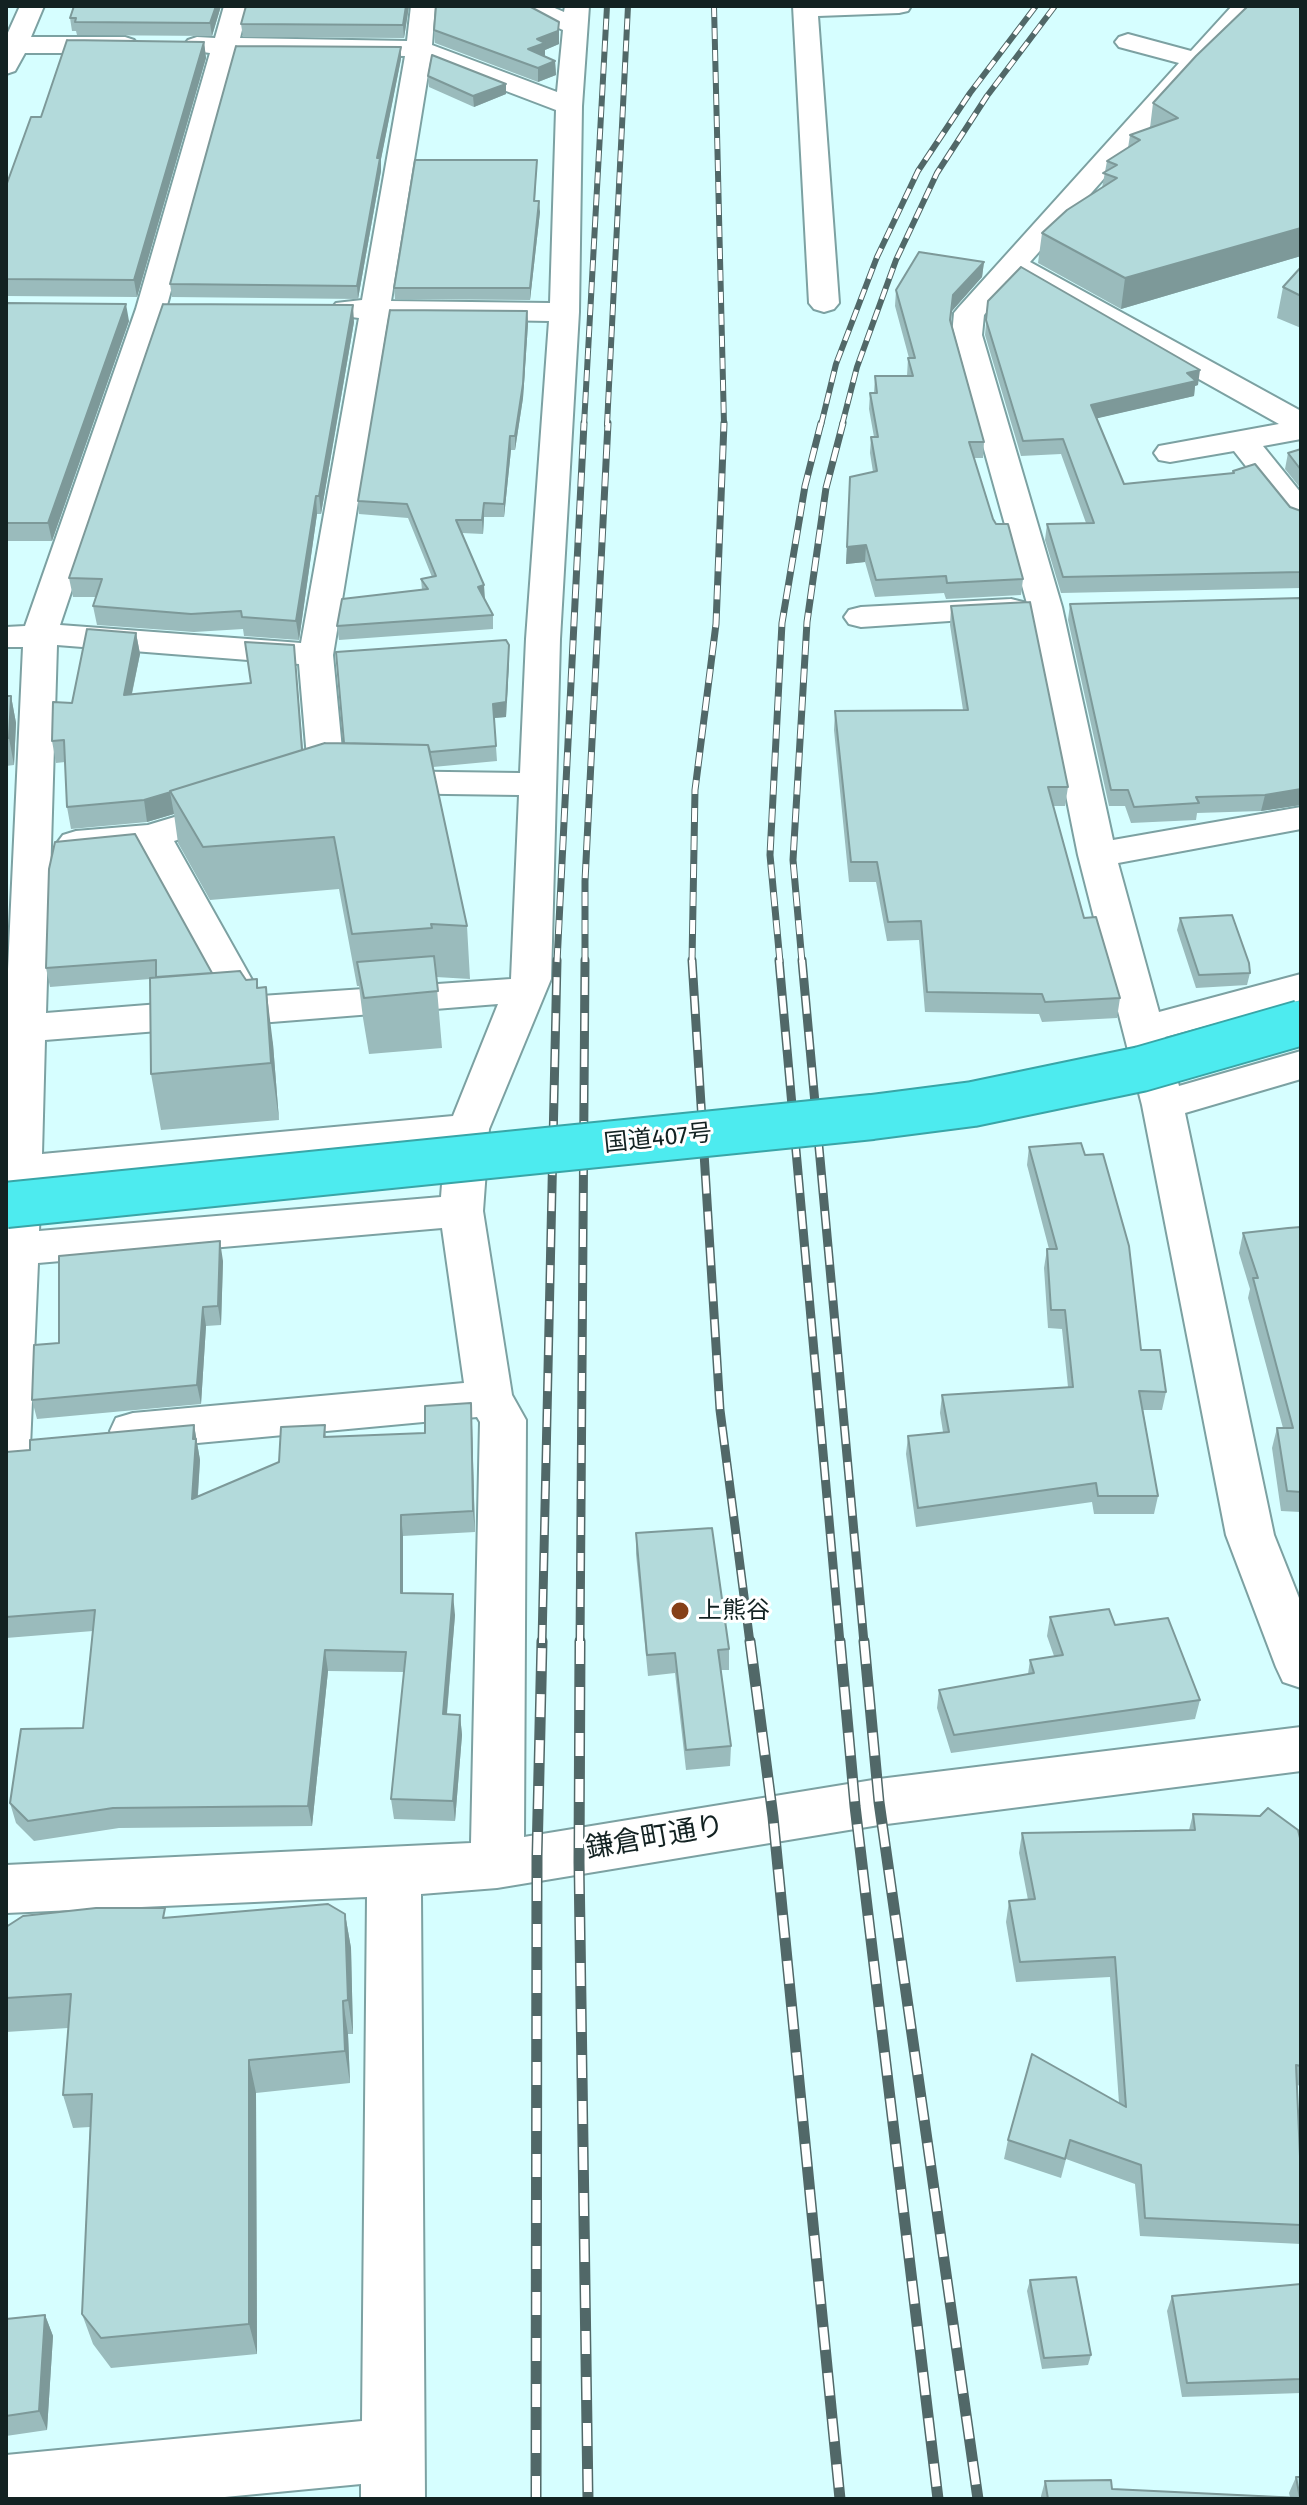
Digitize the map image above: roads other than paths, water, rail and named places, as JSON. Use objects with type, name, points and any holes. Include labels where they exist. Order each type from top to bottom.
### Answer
[{"type":"highway","name":"国道407号","points":[[11,1182],[824,1122],[973,1104],[1141,1069],[1301,1023]]},
{"type":"street","points":[[32,6],[9,52],[158,45],[419,49],[569,106]]},
{"type":"street","points":[[17,1443],[11,1182],[24,1028],[17,917],[30,848],[43,622],[151,309],[236,6]]},
{"type":"street","points":[[298,790],[332,654],[374,308],[419,49],[423,6]]},
{"type":"street","points":[[497,1865],[503,1420],[489,1398],[461,1211],[468,1129],[531,979],[538,784],[531,640],[564,312],[569,106],[576,16],[529,6]]},
{"type":"street","points":[[824,303],[805,8],[899,6]]},
{"type":"street","points":[[1245,6],[969,313],[967,335],[1060,607],[1097,855],[1163,1105],[1250,1535],[1301,1667]]},
{"type":"street","points":[[1128,42],[1196,60]]},
{"type":"street","points":[[1010,265],[1033,273],[1301,427]]},
{"type":"street","points":[[314,309],[564,312]]},
{"type":"street","points":[[1170,453],[1301,427]]},
{"type":"street","points":[[1242,441],[1301,514]]},
{"type":"street","points":[[861,617],[1060,607]]},
{"type":"street","points":[[6,637],[42,635],[332,654]]},
{"type":"street","points":[[30,848],[152,836],[298,790],[538,784]]},
{"type":"street","points":[[1097,855],[1301,818]]},
{"type":"street","points":[[152,836],[249,1010]]},
{"type":"street","points":[[1143,1030],[1301,987]]},
{"type":"street","points":[[24,1028],[498,991],[526,994]]},
{"type":"street","points":[[1163,1105],[1301,1065]]},
{"type":"street","points":[[11,1182],[468,1129]]},
{"type":"street","points":[[11,1249],[461,1211]]},
{"type":"street","points":[[96,1435],[489,1398]]},
{"type":"street","name":"鎌倉町通り","points":[[6,1889],[497,1865],[879,1802],[1301,1749]]},
{"type":"street","points":[[6,2487],[393,2474],[394,1872]]},
{"type":"railway","points":[[584,425],[607,6]]},
{"type":"railway","points":[[607,425],[628,6]]},
{"type":"railway","points":[[714,6],[724,424]]},
{"type":"railway","points":[[821,425],[836,364],[877,257],[918,171],[970,93],[1036,6]]},
{"type":"railway","points":[[842,425],[857,367],[896,260],[937,173],[987,96],[1055,6]]},
{"type":"railway","points":[[557,962],[584,423]]},
{"type":"railway","points":[[585,960],[585,881],[608,423]]},
{"type":"railway","points":[[780,962],[770,855],[782,623],[805,486],[821,423]]},
{"type":"railway","points":[[802,962],[793,860],[807,622],[826,488],[843,423]]},
{"type":"railway","points":[[692,960],[695,790],[716,624],[724,424]]},
{"type":"railway","points":[[542,1643],[557,960]]},
{"type":"railway","points":[[580,1643],[585,960]]},
{"type":"railway","points":[[692,960],[720,1410],[750,1643]]},
{"type":"railway","points":[[779,960],[840,1643]]},
{"type":"railway","points":[[802,960],[864,1643]]},
{"type":"railway","points":[[536,2499],[537,1856],[542,1641]]},
{"type":"railway","points":[[580,1641],[579,1862],[588,2499]]},
{"type":"railway","points":[[750,1641],[773,1817],[840,2499]]},
{"type":"railway","points":[[840,1641],[855,1806],[938,2499]]},
{"type":"railway","points":[[864,1641],[879,1802],[978,2499]]},
{"type":"place","name":"上熊谷","points":[[680,1611]]}]
